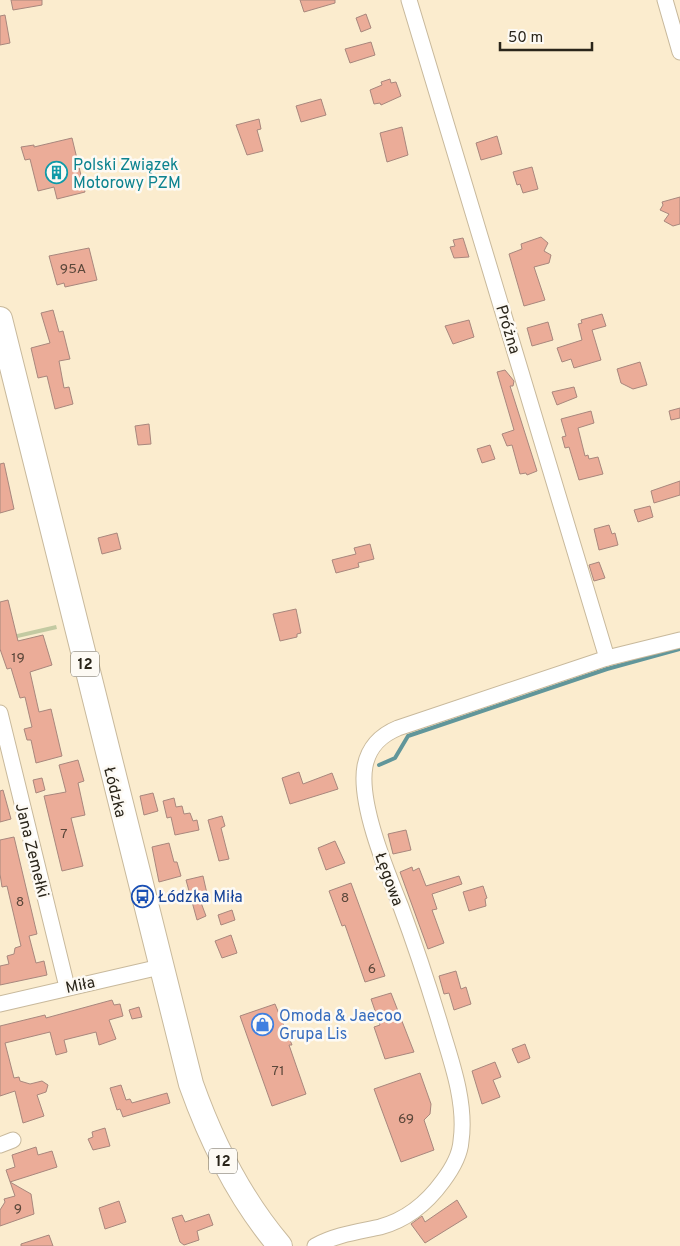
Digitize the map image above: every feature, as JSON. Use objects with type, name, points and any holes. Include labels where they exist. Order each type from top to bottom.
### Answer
[{"type":"main road","name":"Łódzka","points":[[0,319],[6,372],[191,1084],[213,1141],[239,1190],[280,1246]]},
{"type":"street","name":"Próżna","points":[[409,0],[607,658]]},
{"type":"street","points":[[664,0],[680,52]]},
{"type":"street","name":"Łęgowa","points":[[315,1246],[336,1236],[391,1223],[411,1213],[436,1191],[450,1171],[460,1151],[462,1138],[459,1098],[447,1046],[430,988],[382,862],[370,813],[364,782],[365,765],[370,752],[380,737],[398,728],[607,658],[680,640]]},
{"type":"street","name":"Jana Zemełki","points":[[0,713],[7,773],[67,987]]},
{"type":"street","name":"Miła","points":[[0,1004],[160,967]]},
{"type":"green space","points":[[56,625],[57,629],[0,642],[0,638]]},
{"type":"building","points":[[11,0],[42,0],[42,5],[13,10]]},
{"type":"building","points":[[300,0],[335,0],[335,3],[304,12]]},
{"type":"building","points":[[366,14],[371,28],[361,32],[356,18]]},
{"type":"building","points":[[5,15],[10,43],[0,45],[0,16]]},
{"type":"building","points":[[371,42],[375,55],[350,63],[345,49]]},
{"type":"building","points":[[390,79],[391,83],[396,82],[401,96],[381,105],[380,103],[374,104],[370,90],[382,85],[381,82]]},
{"type":"building","points":[[321,99],[326,115],[301,122],[296,106]]},
{"type":"building","points":[[259,119],[261,129],[257,130],[263,151],[247,155],[236,125]]},
{"type":"building","points":[[402,127],[408,155],[387,162],[380,133]]},
{"type":"building","points":[[497,136],[502,154],[481,160],[476,143]]},
{"type":"building","name":"Polski Związek Motorowy PZM","points":[[72,138],[85,192],[57,199],[54,187],[38,191],[30,159],[25,160],[21,147],[34,145],[34,147]]},
{"type":"building","points":[[532,167],[538,189],[523,193],[520,184],[517,185],[513,172]]},
{"type":"building","points":[[680,197],[680,224],[673,226],[664,221],[669,214],[660,210],[663,205],[662,202]]},
{"type":"building","points":[[541,237],[548,243],[544,251],[551,255],[549,263],[534,267],[545,300],[524,306],[509,254],[522,249],[521,244]]},
{"type":"building","points":[[463,238],[469,257],[454,258],[450,247],[455,246],[453,240]]},
{"type":"building","points":[[89,248],[97,280],[65,287],[64,283],[57,285],[49,256]]},
{"type":"building","points":[[53,310],[59,332],[63,331],[70,359],[59,361],[64,388],[69,387],[73,404],[55,409],[47,376],[38,378],[31,348],[50,343],[41,313]]},
{"type":"building","points":[[602,314],[606,326],[592,330],[601,360],[574,368],[571,359],[562,362],[557,348],[582,340],[578,324],[582,323],[581,320]]},
{"type":"building","points":[[469,320],[474,337],[453,344],[445,326]]},
{"type":"building","points":[[548,322],[553,340],[532,346],[527,328]]},
{"type":"building","points":[[640,362],[647,385],[633,389],[621,383],[617,369]]},
{"type":"building","points":[[505,370],[514,381],[513,386],[510,386],[537,471],[527,475],[526,473],[520,474],[512,445],[507,446],[502,434],[514,430],[497,372]]},
{"type":"building","points":[[574,387],[577,397],[557,405],[552,392]]},
{"type":"building","points":[[680,408],[680,418],[671,420],[669,411]]},
{"type":"building","points":[[591,411],[594,423],[578,428],[585,456],[588,455],[589,459],[598,457],[603,474],[579,480],[569,447],[565,448],[562,437],[566,436],[561,419]]},
{"type":"building","points":[[149,424],[151,444],[138,445],[135,426]]},
{"type":"building","points":[[490,445],[495,459],[482,463],[477,449]]},
{"type":"building","points":[[4,463],[14,509],[0,513],[0,464]]},
{"type":"building","points":[[680,481],[680,495],[654,503],[651,491]]},
{"type":"building","points":[[650,506],[653,517],[638,522],[634,510]]},
{"type":"building","points":[[609,525],[612,534],[615,533],[618,545],[599,550],[594,529]]},
{"type":"building","points":[[117,533],[121,549],[102,554],[98,538]]},
{"type":"building","points":[[370,544],[374,559],[358,563],[359,567],[336,573],[332,560],[356,554],[354,548]]},
{"type":"building","points":[[599,562],[605,578],[594,581],[589,565]]},
{"type":"building","points":[[8,600],[18,641],[43,635],[52,665],[30,672],[39,712],[51,709],[62,756],[36,763],[31,740],[27,740],[24,729],[32,727],[25,697],[20,698],[11,668],[7,669],[0,649],[0,602]]},
{"type":"building","points":[[296,609],[301,633],[297,634],[297,637],[280,641],[273,614]]},
{"type":"building","points":[[78,760],[84,781],[78,783],[85,815],[71,818],[83,866],[62,871],[44,796],[66,792],[59,765]]},
{"type":"building","points":[[299,772],[303,784],[332,773],[338,789],[290,804],[282,778]]},
{"type":"building","points":[[42,778],[45,790],[36,793],[33,780]]},
{"type":"building","points":[[3,790],[11,819],[0,822],[0,791]]},
{"type":"building","points":[[153,793],[158,811],[144,815],[140,796]]},
{"type":"building","points":[[174,798],[176,807],[182,806],[184,814],[190,813],[193,821],[197,820],[199,830],[175,835],[171,817],[167,818],[163,801]]},
{"type":"building","points":[[222,816],[225,826],[221,828],[229,859],[219,861],[208,820]]},
{"type":"building","points":[[406,830],[411,850],[393,854],[388,834]]},
{"type":"building","points":[[14,837],[37,934],[29,936],[36,963],[44,961],[47,975],[0,985],[0,966],[9,964],[7,956],[14,954],[15,948],[21,946],[7,886],[2,887],[0,874],[0,840]]},
{"type":"building","points":[[335,841],[345,863],[326,870],[318,848]]},
{"type":"building","points":[[169,843],[174,862],[177,862],[181,876],[159,882],[152,847]]},
{"type":"building","points":[[412,867],[413,871],[419,868],[426,886],[459,876],[462,884],[432,894],[437,909],[432,910],[444,943],[428,949],[400,872]]},
{"type":"building","points":[[203,876],[208,898],[200,900],[206,916],[197,920],[186,880]]},
{"type":"building","points":[[351,883],[385,976],[365,982],[345,925],[342,926],[329,891]]},
{"type":"building","points":[[483,886],[487,898],[485,899],[486,906],[469,911],[463,892]]},
{"type":"building","points":[[232,910],[235,920],[221,925],[218,915]]},
{"type":"building","points":[[231,935],[237,953],[222,958],[215,941]]},
{"type":"building","points":[[456,971],[461,989],[466,987],[471,1004],[454,1010],[449,993],[444,994],[439,976]]},
{"type":"building","points":[[391,993],[414,1052],[385,1059],[374,1027],[380,1025],[371,999]]},
{"type":"building","points":[[112,1000],[114,1005],[120,1004],[123,1016],[109,1020],[116,1039],[99,1045],[96,1032],[64,1040],[67,1052],[56,1055],[50,1032],[5,1043],[14,1078],[19,1077],[20,1081],[30,1084],[42,1081],[48,1085],[46,1092],[37,1095],[44,1116],[23,1123],[15,1091],[0,1096],[0,1026],[45,1015],[46,1018]]},
{"type":"building","points":[[275,1004],[292,1045],[289,1045],[306,1094],[272,1106],[240,1016]]},
{"type":"building","points":[[139,1007],[142,1017],[132,1019],[129,1010]]},
{"type":"building","points":[[525,1044],[530,1058],[518,1063],[512,1049]]},
{"type":"building","points":[[495,1062],[501,1077],[493,1080],[500,1097],[482,1104],[472,1071]]},
{"type":"building","points":[[420,1073],[431,1104],[430,1114],[424,1120],[434,1150],[401,1162],[374,1089]]},
{"type":"building","points":[[121,1085],[126,1100],[130,1099],[132,1103],[167,1093],[170,1103],[123,1117],[120,1109],[117,1110],[110,1088]]},
{"type":"building","points":[[105,1128],[110,1146],[93,1150],[88,1139],[93,1137],[92,1132]]},
{"type":"building","points":[[36,1147],[38,1155],[52,1151],[57,1167],[10,1182],[6,1170],[15,1167],[12,1155]]},
{"type":"building","points":[[10,1182],[31,1194],[34,1214],[0,1226],[0,1210],[5,1202],[4,1199],[15,1196]]},
{"type":"building","points":[[457,1200],[467,1217],[425,1243],[411,1224],[422,1216],[425,1222]]},
{"type":"building","points":[[119,1201],[126,1222],[105,1229],[99,1208]]},
{"type":"building","points":[[209,1214],[213,1225],[197,1231],[199,1240],[184,1245],[180,1242],[172,1218],[182,1215],[185,1222]]},
{"type":"building","points":[[49,1235],[53,1246],[21,1246],[21,1244]]},
{"type":"waterway","points":[[379,765],[395,758],[408,736],[607,669],[680,649]]},
{"type":"place","name":"Polski Związek Motorowy PZM","points":[[57,173]]},
{"type":"place","name":"Łódzka Miła","points":[[142,896]]},
{"type":"place","name":"Omoda & Jaecoo Grupa Lis","points":[[263,1024]]}]
